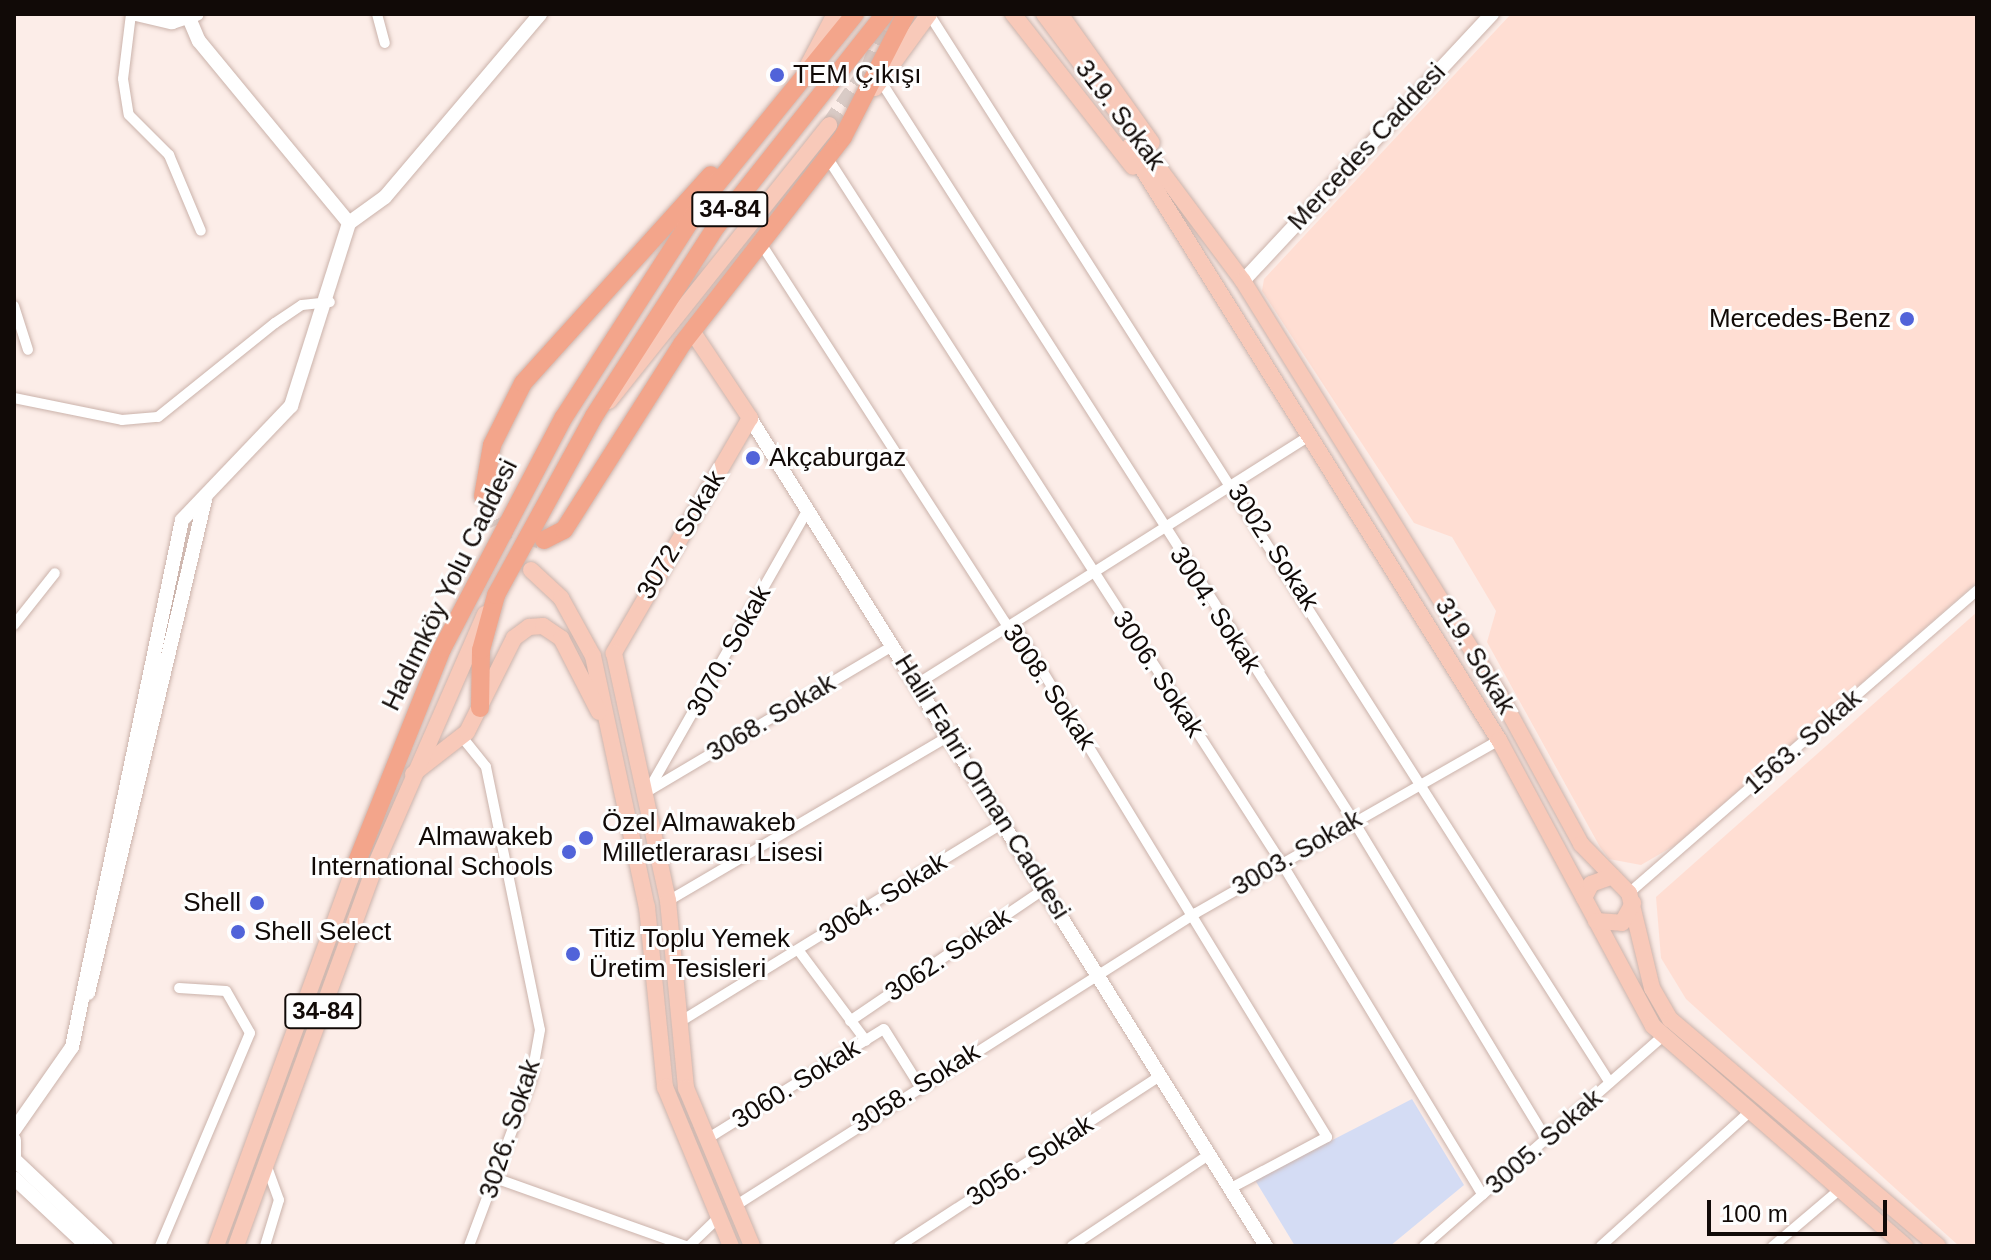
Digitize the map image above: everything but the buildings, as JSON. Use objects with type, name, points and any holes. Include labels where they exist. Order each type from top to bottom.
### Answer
[{"type":"highway","name":"Hadımköy Yolu Caddesi","points":[[356,864],[421,695],[523,490],[623,319],[750,143],[855,14]]},
{"type":"highway","name":"Hadımköy Yolu Caddesi","points":[[536,537],[594,416],[716,227],[885,14]]},
{"type":"highway","points":[[536,537],[564,530],[692,331],[856,116],[906,14]]},
{"type":"highway","points":[[483,496],[492,445],[537,363],[694,191],[750,143]]},
{"type":"highway","name":"34-84","points":[[496,595],[536,537]]},
{"type":"highway","points":[[480,708],[481,650],[496,595]]},
{"type":"main road","points":[[805,73],[835,14]]},
{"type":"main road","points":[[856,116],[929,14]]},
{"type":"main road","points":[[1013,14],[1170,210]]},
{"type":"main road","name":"319. Sokak","points":[[1044,17],[1170,210],[1499,740],[1596,921],[1663,1036],[1747,1114],[1905,1246]]},
{"type":"main road","name":"319. Sokak","points":[[1044,17],[1243,281],[1499,694],[1581,844],[1631,898]]},
{"type":"main road","points":[[594,416],[694,302],[829,125]]},
{"type":"main road","name":"Halil Fahri Orman Caddesi","points":[[692,331],[750,418]]},
{"type":"main road","name":"3072. Sokak","points":[[648,791],[614,653],[750,418]]},
{"type":"main road","points":[[531,570],[584,633],[617,762],[647,907],[665,1087],[731,1246]]},
{"type":"main road","name":"Hadımköy Yolu Caddesi","points":[[236,1246],[411,776],[496,595]]},
{"type":"main road","points":[[411,776],[462,737],[480,708],[514,638],[543,626],[561,638],[576,664],[617,762]]},
{"type":"main road","points":[[648,791],[668,901],[686,1088],[752,1246]]},
{"type":"main road","name":"Hadımköy Yolu Caddesi","points":[[216,1246],[356,864]]},
{"type":"main road","points":[[1584,898],[1591,884],[1613,876]]},
{"type":"main road","points":[[1596,921],[1622,923],[1631,898]]},
{"type":"main road","points":[[1631,898],[1652,988],[1670,1019],[1938,1246]]},
{"type":"main road","points":[[647,907],[668,901]]},
{"type":"street","points":[[201,231],[169,155],[129,115],[123,79],[133,14],[193,16],[199,41],[349,223]]},
{"type":"street","points":[[377,14],[385,43]]},
{"type":"street","points":[[14,1130],[53,1082],[103,953],[197,515],[210,491],[291,406],[330,302],[349,223],[385,197],[540,14]]},
{"type":"street","name":"3002. Sokak","points":[[929,14],[1423,781],[1610,1083]]},
{"type":"street","name":"Mercedes Caddesi","points":[[1243,281],[1492,14]]},
{"type":"street","name":"3004. Sokak","points":[[880,80],[1162,529],[1353,820],[1547,1140]]},
{"type":"street","name":"3006. Sokak","points":[[827,157],[1092,573],[1281,862],[1483,1195]]},
{"type":"street","name":"3008. Sokak","points":[[760,242],[1007,626],[1018,631],[1196,913],[1195,928],[1327,1137],[1231,1188]]},
{"type":"street","points":[[14,398],[122,420],[158,417],[275,323],[302,305],[330,302]]},
{"type":"street","points":[[14,306],[28,350]]},
{"type":"street","name":"Halil Fahri Orman Caddesi","points":[[750,418],[1101,976],[1266,1246]]},
{"type":"street","points":[[917,684],[1309,436]]},
{"type":"street","name":"3070. Sokak","points":[[648,791],[807,511]]},
{"type":"street","points":[[14,625],[55,573]]},
{"type":"street","name":"1563. Sokak","points":[[1631,898],[1977,591]]},
{"type":"street","name":"3068. Sokak","points":[[648,791],[893,646]]},
{"type":"street","points":[[668,901],[949,736]]},
{"type":"street","name":"3026. Sokak","points":[[462,737],[486,767],[540,1030],[495,1178],[469,1246]]},
{"type":"street","name":"3003. Sokak","points":[[1101,976],[1281,862],[1499,740]]},
{"type":"street","name":"3064. Sokak","points":[[678,1023],[1005,822]]},
{"type":"street","name":"3062. Sokak","points":[[850,1021],[1046,888]]},
{"type":"street","points":[[799,951],[866,1041]]},
{"type":"street","name":"3058. Sokak","points":[[735,1206],[919,1085],[1101,976]]},
{"type":"street","points":[[160,1246],[250,1033],[226,991],[179,988]]},
{"type":"street","name":"3060. Sokak","points":[[707,1139],[884,1029],[919,1085]]},
{"type":"street","name":"3005. Sokak","points":[[1424,1246],[1663,1036]]},
{"type":"street","name":"3056. Sokak","points":[[899,1246],[1161,1075]]},
{"type":"street","points":[[1601,1246],[1747,1114]]},
{"type":"street","points":[[14,1140],[15,1163],[106,1246]]},
{"type":"street","points":[[1072,1246],[1210,1154]]},
{"type":"street","points":[[265,1246],[279,1200],[266,1165]]},
{"type":"street","points":[[14,1178],[87,1246]]},
{"type":"street","points":[[495,1178],[688,1246],[719,1217]]},
{"type":"street","points":[[1773,1246],[1839,1190]]},
{"type":"shaded area","points":[[1511,14],[1977,14],[1977,582],[1677,844],[1641,865],[1609,859],[1600,847],[1487,642],[1496,611],[1452,537],[1414,523],[1262,291],[1264,279]]},
{"type":"shaded area","points":[[1977,612],[1977,1246],[1959,1246],[1686,999],[1661,958],[1656,897]]},
{"type":"shaded area","points":[[1412,1099],[1464,1185],[1390,1246],[1295,1246],[1255,1180]]},
{"type":"tunnel","points":[[829,125],[869,67],[890,14]]},
{"type":"tunnel","points":[[483,496],[497,525],[541,540]]},
{"type":"place","name":"TEM Çıkışı","points":[[777,75]]},
{"type":"place","name":"Mercedes-Benz","points":[[1907,319]]},
{"type":"place","name":"Akçaburgaz","points":[[753,458]]},
{"type":"place","name":"Özel Almawakeb Milletlerarası Lisesi","points":[[586,838]]},
{"type":"place","name":"Almawakeb International Schools","points":[[569,852]]},
{"type":"place","name":"Shell","points":[[257,903]]},
{"type":"place","name":"Shell Select","points":[[238,932]]},
{"type":"place","name":"Titiz Toplu Yemek Üretim Tesisleri","points":[[573,954]]}]
